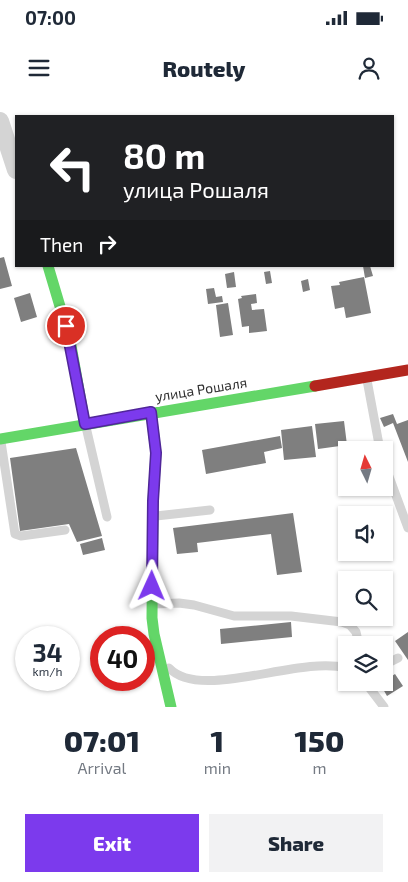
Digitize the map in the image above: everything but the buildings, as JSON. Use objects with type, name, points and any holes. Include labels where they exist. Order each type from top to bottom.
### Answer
[{"type":"street","points":[[0,121],[15,167]]},
{"type":"street","points":[[48,267],[70,340],[85,424]]},
{"type":"street","name":"улица Рошаля","points":[[0,439],[408,370]]},
{"type":"street","points":[[151,412],[156,453],[151,604],[154,634],[171,707]]},
{"type":"lane","points":[[366,377],[378,441]]},
{"type":"lane","points":[[85,424],[107,516]]},
{"type":"lane","points":[[0,439],[15,534],[21,536],[65,530]]},
{"type":"lane","points":[[393,487],[408,528]]},
{"type":"lane","points":[[153,517],[210,510]]},
{"type":"lane","points":[[151,604],[179,603],[194,605],[234,616],[291,616],[342,622],[350,626],[356,632],[357,636]]},
{"type":"lane","points":[[158,651],[165,665],[172,672],[193,680],[221,680],[322,664],[338,667]]},
{"type":"lane","points":[[393,660],[398,658]]},
{"type":"lane","points":[[372,691],[384,707]]},
{"type":"traffic: fast","points":[[48,267],[70,340],[85,424]]},
{"type":"traffic: fast","points":[[0,439],[315,386]]},
{"type":"traffic: fast","points":[[151,412],[156,453],[153,501],[152,618],[171,707]]},
{"type":"traffic: jam","points":[[315,386],[408,370]]},
{"type":"route","points":[[66,326],[85,424],[151,412],[156,453],[153,501],[152,586]]}]
